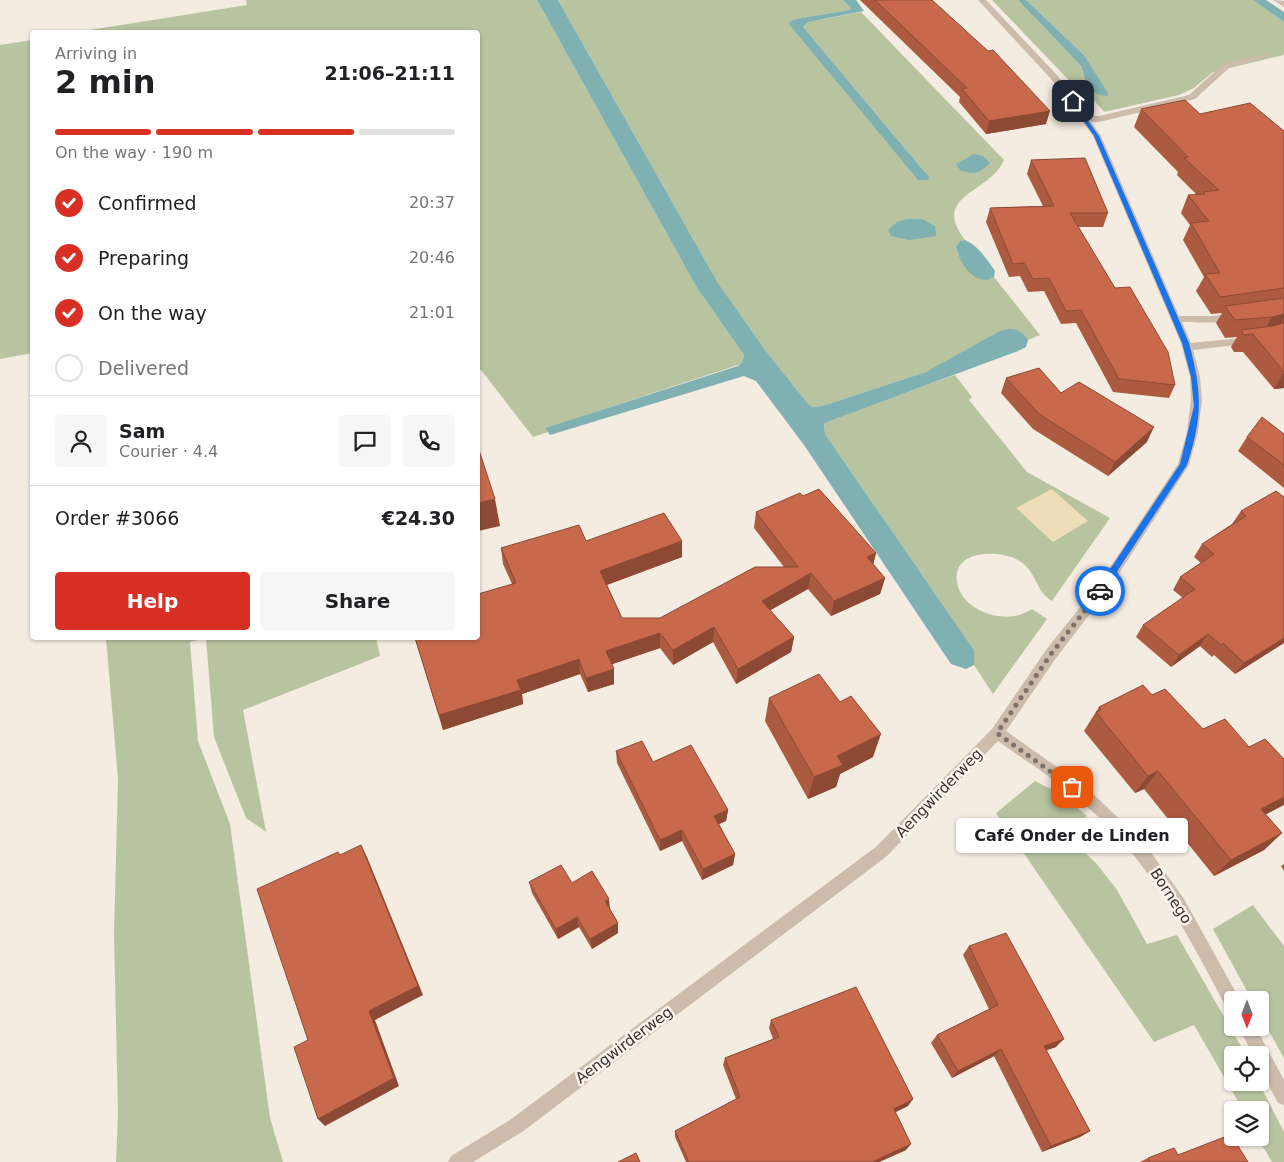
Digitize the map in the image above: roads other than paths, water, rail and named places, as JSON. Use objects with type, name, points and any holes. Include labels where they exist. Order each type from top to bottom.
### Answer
[{"type":"street","name":"Aengwirderweg","points":[[457,1162],[516,1126],[882,852],[997,733],[1051,654],[1105,585],[1183,465],[1190,444],[1197,406],[1195,377],[1175,319],[1097,136],[1054,77],[982,0]]},
{"type":"street","points":[[1277,0],[1284,5]]},
{"type":"street","points":[[1085,119],[1099,119],[1192,97],[1226,66],[1266,56]]},
{"type":"street","points":[[1175,319],[1212,319],[1248,314]]},
{"type":"street","points":[[1186,347],[1262,339],[1284,333]]},
{"type":"street","name":"Bornego","points":[[997,733],[1060,777],[1110,818],[1142,853],[1187,920],[1226,991]]},
{"type":"street","points":[[1251,1036],[1284,1097]]},
{"type":"water","points":[[537,0],[558,0],[718,283],[766,351],[809,405],[813,407],[822,406],[926,372],[1000,331],[1016,330],[1022,333],[1028,340],[1026,347],[1018,351],[824,423],[825,434],[974,650],[974,665],[966,669],[951,664],[804,445],[756,381],[744,376],[550,435],[545,428],[738,366],[742,362],[744,355],[697,288]]},
{"type":"water","points":[[843,0],[856,0],[864,11],[808,22],[803,27],[929,177],[928,180],[918,180],[789,24],[790,21],[797,19],[849,10],[851,8]]},
{"type":"water","points":[[1018,0],[1026,0],[1084,55],[1108,93],[1107,96],[1096,94],[1085,79],[1081,66]]},
{"type":"water","points":[[1253,0],[1266,0],[1284,12],[1284,22]]},
{"type":"water","points":[[974,154],[983,156],[990,163],[977,172],[961,171],[956,164]]},
{"type":"water","points":[[907,219],[922,219],[935,226],[936,236],[909,240],[891,236],[888,230],[897,222]]},
{"type":"water","points":[[965,240],[979,250],[986,258],[995,271],[994,277],[980,279],[969,272],[964,266],[956,247],[960,241]]},
{"type":"place","name":"Café Onder de Linden","points":[[1072,787]]}]
